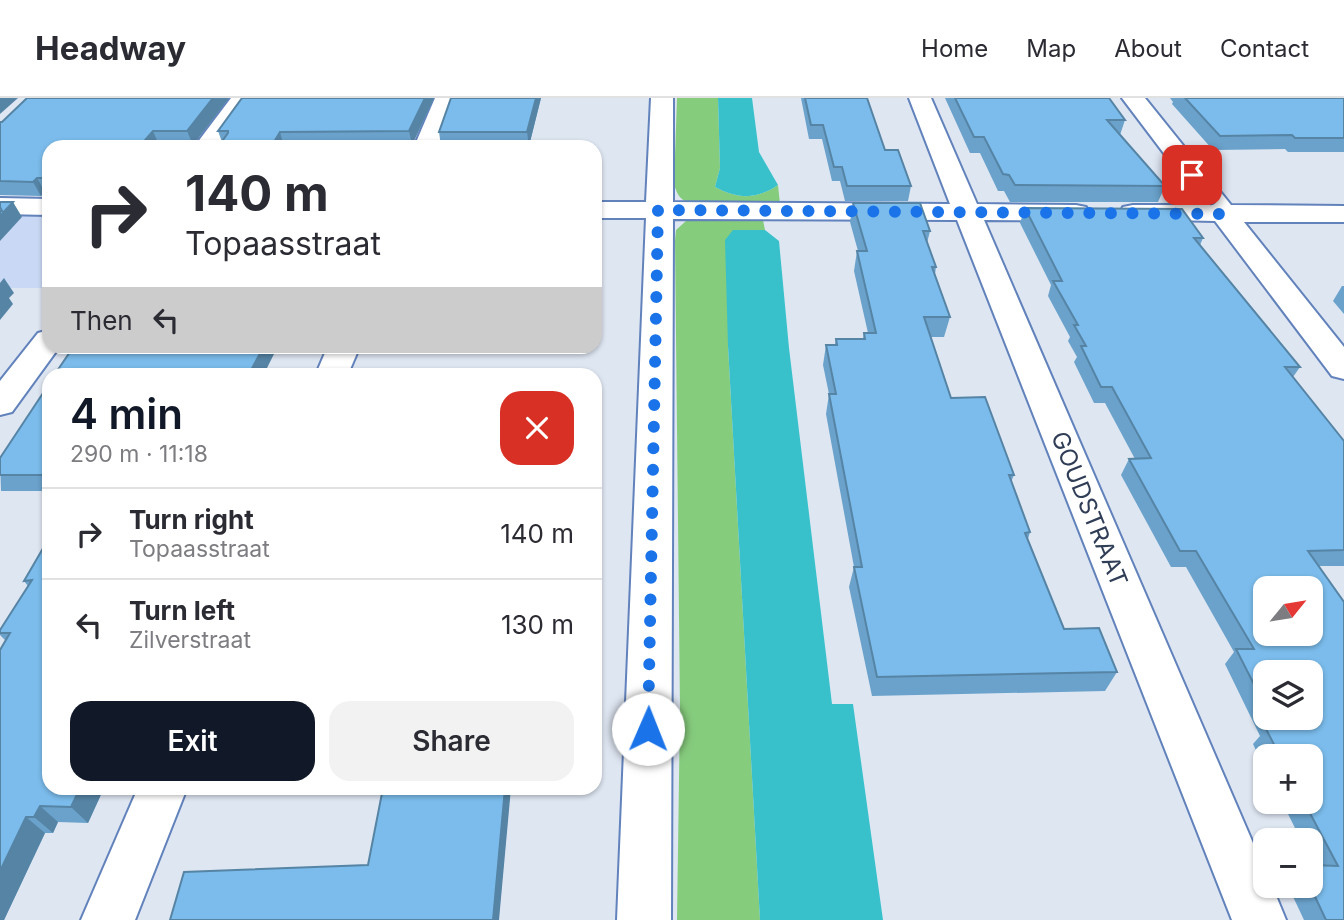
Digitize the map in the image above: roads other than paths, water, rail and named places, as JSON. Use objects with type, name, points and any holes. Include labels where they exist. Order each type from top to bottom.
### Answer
[{"type":"street","points":[[211,140],[243,98]]},
{"type":"street","points":[[429,140],[446,98]]},
{"type":"street","points":[[644,920],[662,98]]},
{"type":"street","name":"GOUDSTRAAT","points":[[920,98],[1259,920]]},
{"type":"street","points":[[1133,98],[1344,369]]},
{"type":"street","points":[[0,206],[42,207]]},
{"type":"street","points":[[602,210],[1344,214]]},
{"type":"street","points":[[0,404],[42,349]]},
{"type":"street","points":[[108,920],[159,795]]},
{"type":"water","points":[[718,98],[752,98],[759,152],[778,185],[762,193],[747,196],[731,194],[715,187],[720,168]]},
{"type":"water","points":[[733,230],[765,230],[779,241],[789,348],[832,704],[853,704],[883,920],[760,920],[728,346],[725,240]]}]
